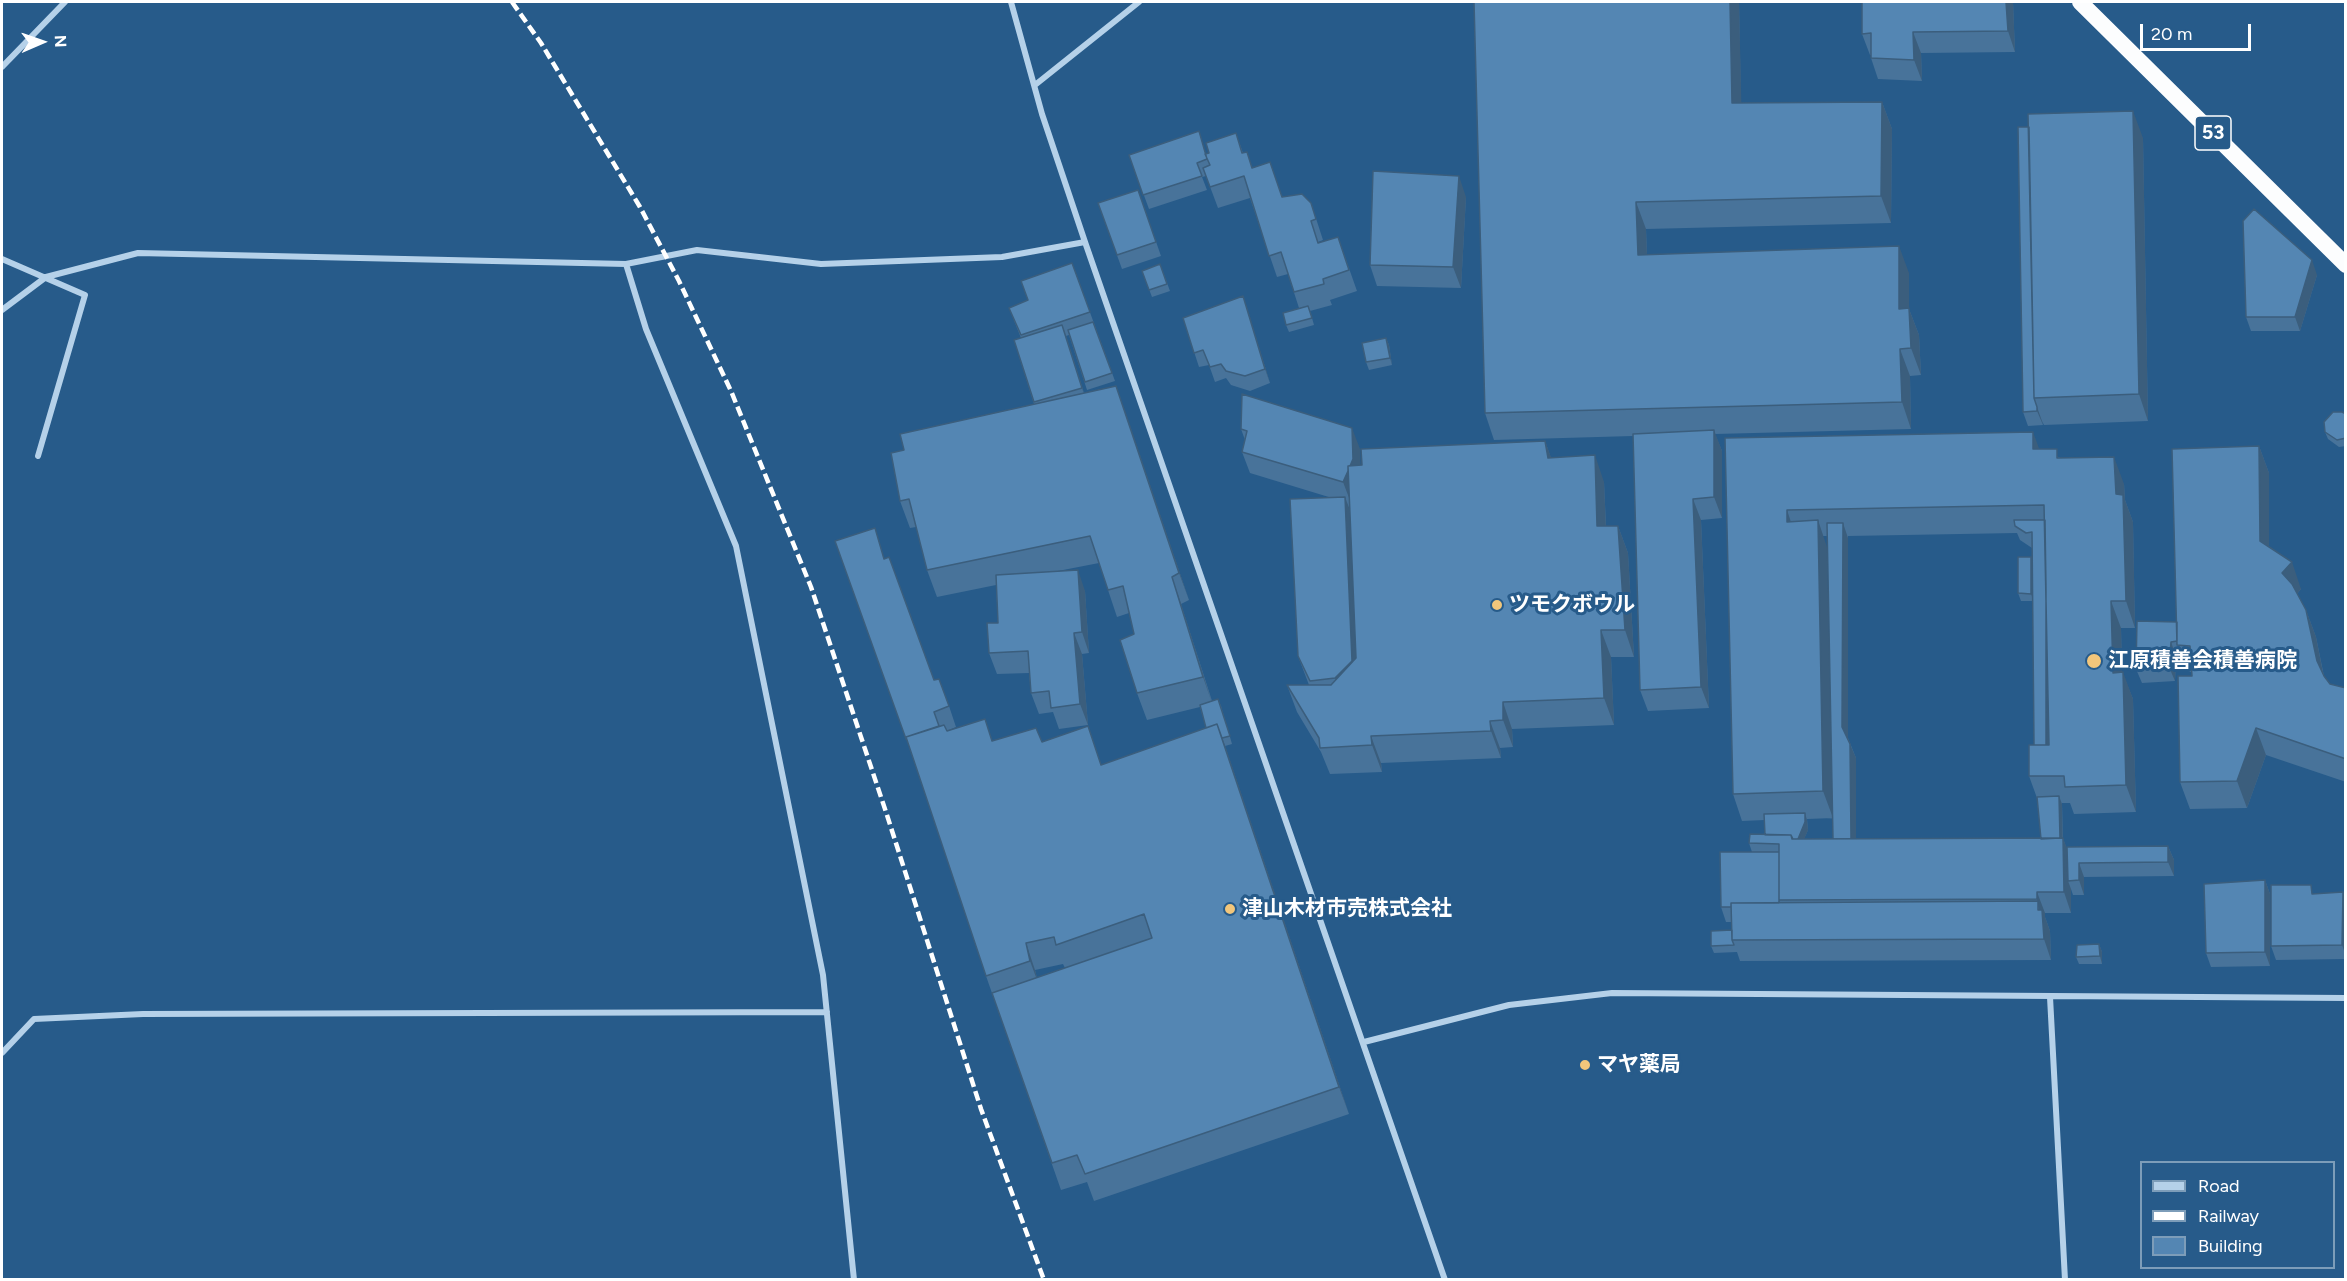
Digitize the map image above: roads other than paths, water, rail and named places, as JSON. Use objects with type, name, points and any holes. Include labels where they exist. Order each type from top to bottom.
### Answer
[{"type":"highway","name":"53","points":[[2080,2],[2346,265]]},
{"type":"street","points":[[2,67],[65,2]]},
{"type":"street","points":[[1011,2],[1085,242],[1445,1280]]},
{"type":"street","points":[[1035,85],[1139,2]]},
{"type":"street","points":[[2,310],[46,277],[138,253],[626,264],[697,250],[821,264],[1002,257],[1085,242]]},
{"type":"street","points":[[2,259],[85,295],[38,456]]},
{"type":"street","points":[[626,264],[646,329],[736,546],[824,975],[854,1280]]},
{"type":"street","points":[[1364,1042],[1509,1005],[1612,993],[2346,998]]},
{"type":"street","points":[[2050,997],[2066,1280]]},
{"type":"street","points":[[2,1053],[34,1019],[111,1016],[827,1012]]},
{"type":"railway","points":[[512,2],[541,43],[640,207],[679,281],[731,391],[811,587],[981,1109],[1044,1280]]},
{"type":"place","name":"ツモクボウル","points":[[1497,605]]},
{"type":"place","name":"江原積善会積善病院","points":[[2094,661]]},
{"type":"place","name":"津山木材市売株式会社","points":[[1230,909]]},
{"type":"place","name":"マヤ薬局","points":[[1585,1065]]}]
